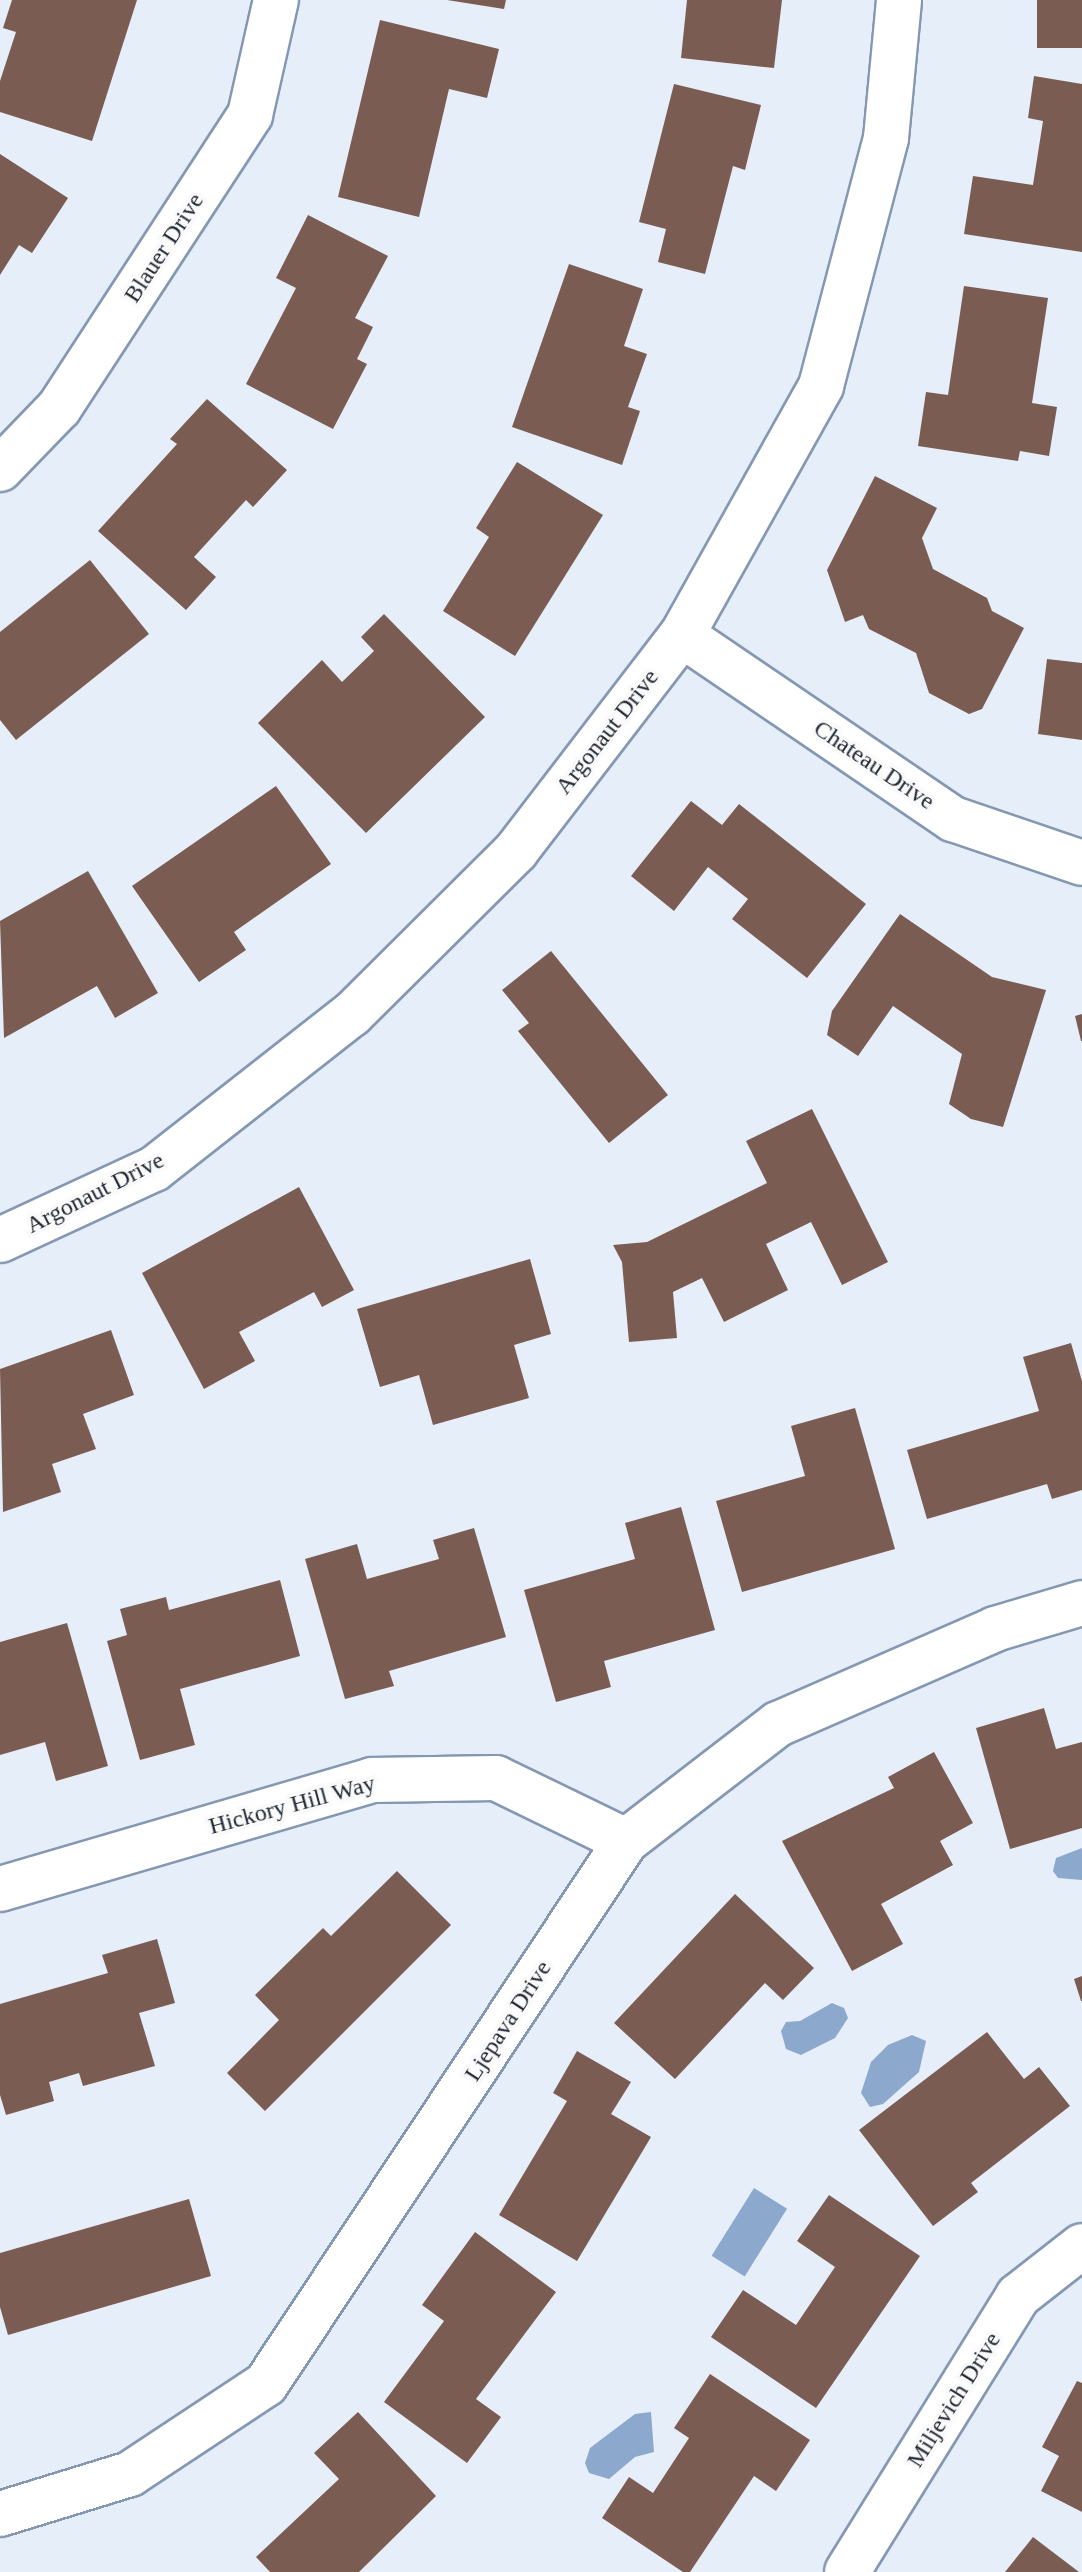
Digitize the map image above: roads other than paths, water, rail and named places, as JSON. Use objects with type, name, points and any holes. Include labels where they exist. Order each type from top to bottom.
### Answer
[{"type":"street","name":"Blauer Drive","points":[[0,469],[59,408],[250,115],[276,0]]},
{"type":"street","name":"Argonaut Drive","points":[[0,1240],[154,1169],[352,1014],[516,851],[682,635],[821,386],[886,138],[899,0]]},
{"type":"street","name":"Chateau Drive","points":[[682,635],[953,819],[1082,863]]},
{"type":"street","name":"Ljepava Drive","points":[[0,2514],[130,2474],[266,2384],[626,1841],[778,1724],[995,1629],[1082,1603]]},
{"type":"street","name":"Hickory Hill Way","points":[[0,1889],[372,1780],[496,1778],[626,1841]]},
{"type":"street","name":"Miljevich Drive","points":[[847,2572],[1018,2296],[1082,2246]]},
{"type":"water","points":[[1082,1848],[1082,1880],[1058,1878],[1053,1871],[1056,1858]]},
{"type":"water","points":[[832,2003],[844,2008],[848,2018],[835,2038],[801,2055],[786,2049],[781,2031],[786,2022],[800,2021]]},
{"type":"water","points":[[912,2035],[926,2041],[919,2072],[883,2104],[870,2107],[861,2093],[871,2062],[888,2045]]},
{"type":"water","points":[[754,2188],[787,2209],[745,2277],[712,2256]]},
{"type":"water","points":[[651,2412],[654,2452],[635,2457],[609,2479],[589,2473],[585,2463],[590,2448],[635,2414]]}]
